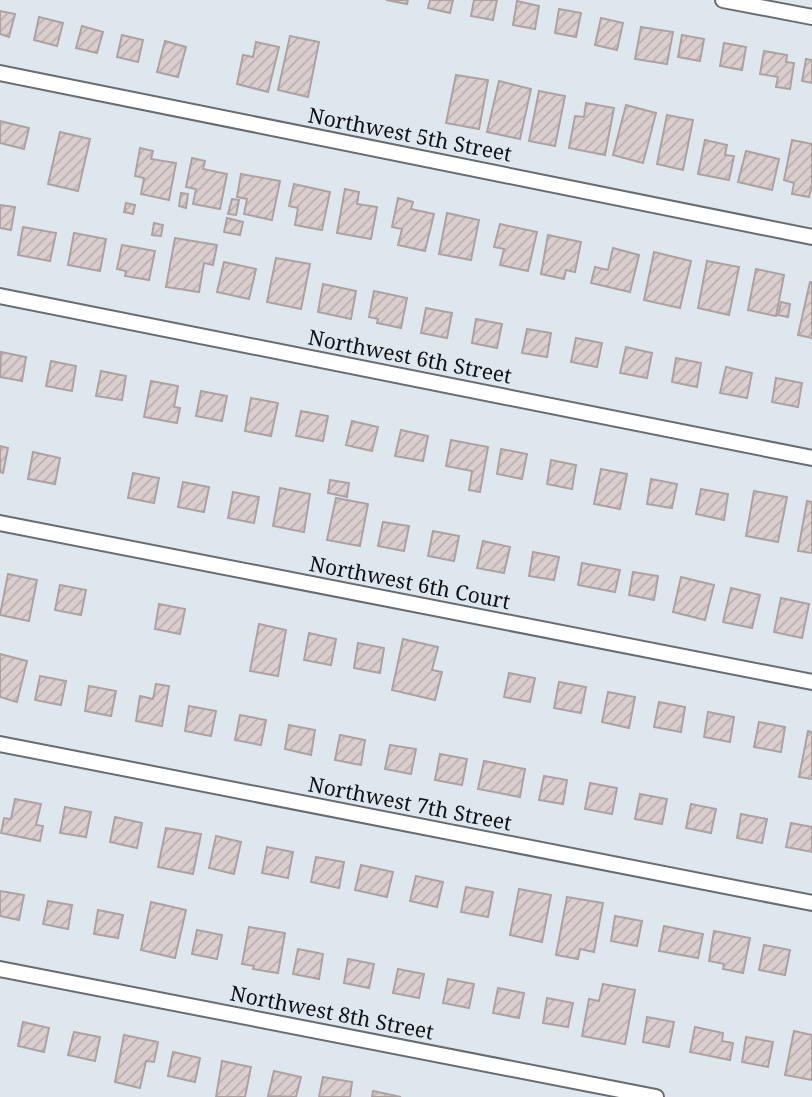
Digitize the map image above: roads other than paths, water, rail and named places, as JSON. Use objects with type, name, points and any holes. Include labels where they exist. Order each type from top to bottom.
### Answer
[{"type":"street","points":[[723,0],[812,17]]},
{"type":"street","name":"Northwest 5th Street","points":[[0,74],[812,237]]},
{"type":"street","name":"Northwest 6th Street","points":[[0,296],[812,458]]},
{"type":"street","name":"Northwest 6th Court","points":[[0,523],[812,682]]},
{"type":"street","name":"Northwest 7th Street","points":[[0,744],[812,903]]},
{"type":"street","name":"Northwest 8th Street","points":[[0,969],[656,1097]]}]
